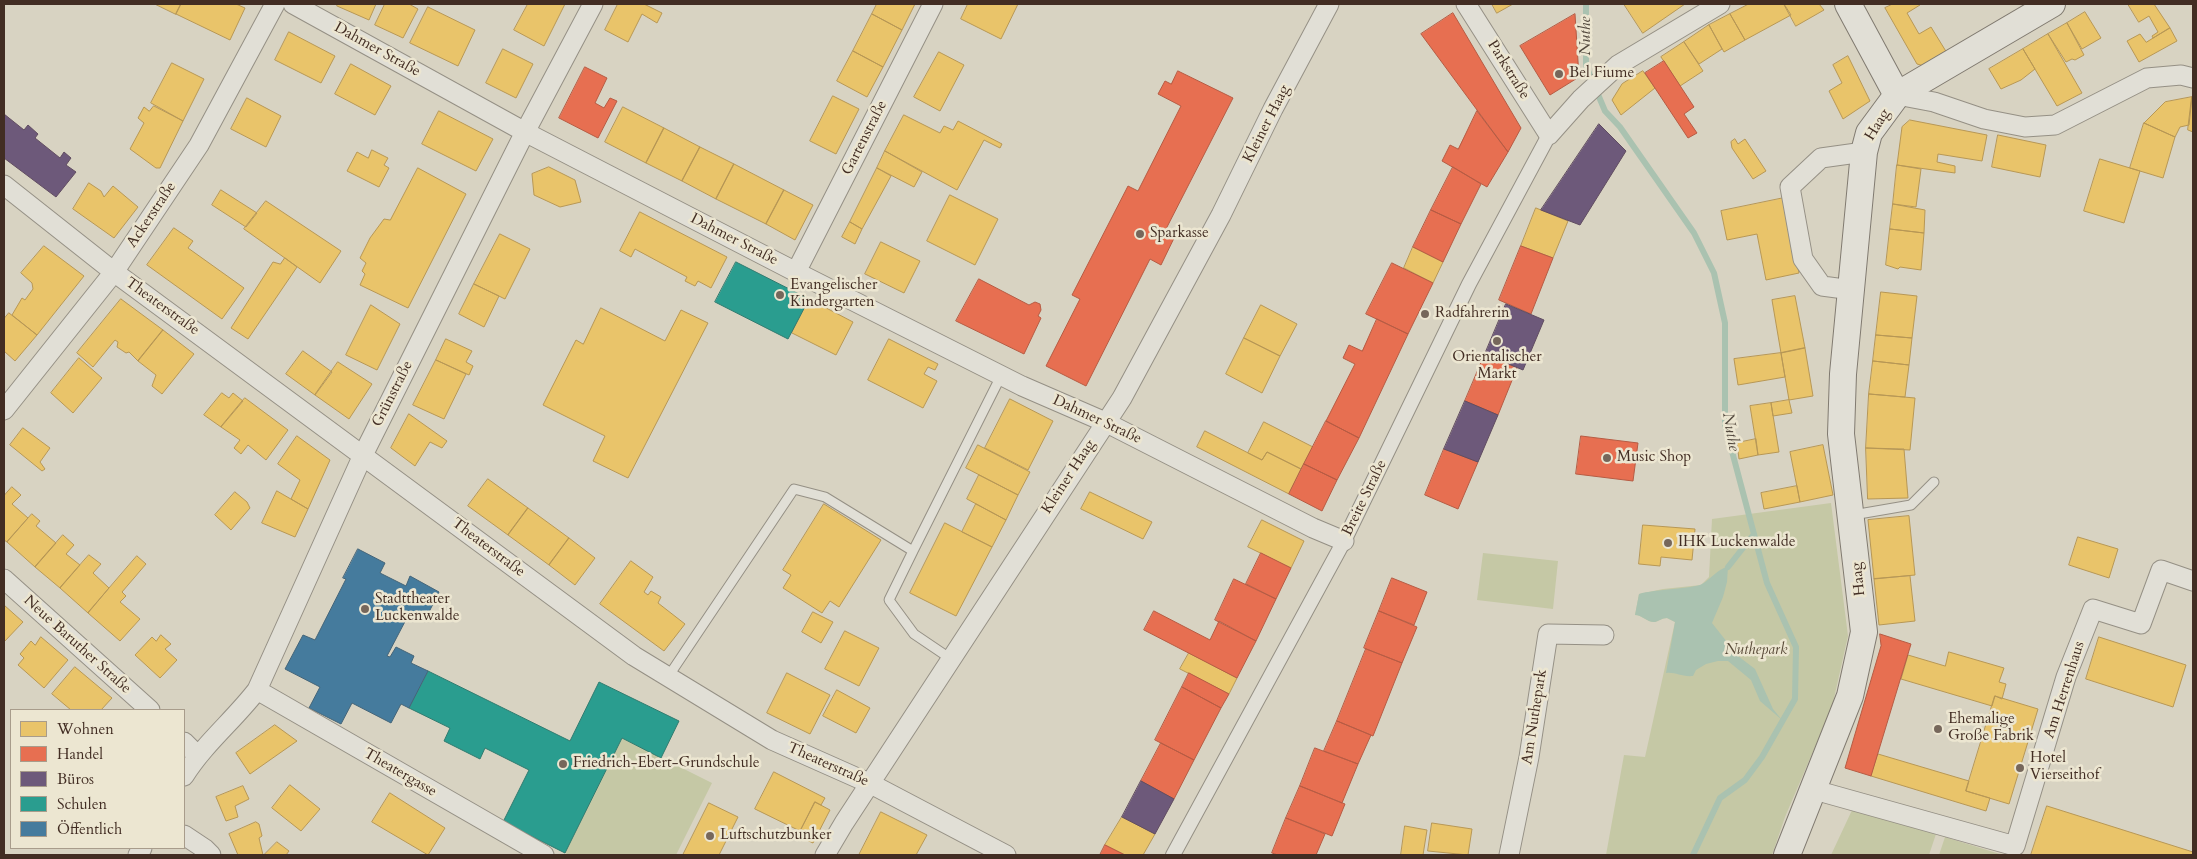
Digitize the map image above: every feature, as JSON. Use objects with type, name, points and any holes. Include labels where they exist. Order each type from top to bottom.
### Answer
[{"type":"main road","name":"Haag","points":[[1787,855],[1811,789],[1850,696],[1864,632],[1852,515],[1841,434],[1843,374],[1864,152],[1869,133],[1897,95],[1848,4]]},
{"type":"main road","points":[[1897,95],[2052,4]]},
{"type":"street","name":"Ackerstraße","points":[[4,410],[114,272],[199,144],[275,4]]},
{"type":"street","name":"Dahmer Straße","points":[[293,4],[525,132],[796,272],[1001,376],[1105,422],[1313,528],[1344,541]]},
{"type":"street","name":"Grünstraße","points":[[185,772],[190,749],[240,711],[257,690],[363,455],[525,132],[593,4]]},
{"type":"street","name":"Gartenstraße","points":[[796,272],[934,4]]},
{"type":"street","name":"Kleiner Haag","points":[[826,855],[870,784],[1122,398],[1204,246],[1329,4]]},
{"type":"street","name":"Parkstraße","points":[[1466,4],[1549,135]]},
{"type":"street","points":[[1549,135],[1580,99],[1618,65],[1720,4]]},
{"type":"street","points":[[1897,95],[1934,102],[1984,119],[2025,127],[2055,125],[2147,78],[2181,75],[2193,78]]},
{"type":"street","name":"Breite Straße","points":[[1173,855],[1344,541],[1469,284],[1549,135]]},
{"type":"street","points":[[1852,290],[1822,286],[1803,259],[1790,187],[1820,158],[1864,152]]},
{"type":"street","name":"Theaterstraße","points":[[4,185],[114,272],[634,656],[772,740],[870,784],[1006,855]]},
{"type":"street","name":"Am Herrenhaus","points":[[1811,789],[2014,846],[2066,678],[2093,609],[2141,624],[2161,570],[2193,581]]},
{"type":"street","name":"Neue Baruther Straße","points":[[4,579],[149,709]]},
{"type":"street","name":"Am Nuthepark","points":[[1510,855],[1529,756],[1548,634],[1604,635]]},
{"type":"street","name":"Theatergasse","points":[[257,690],[544,855]]},
{"type":"street","points":[[185,836],[211,855]]},
{"type":"lane","points":[[951,659],[914,634],[889,600],[1001,376]]},
{"type":"lane","points":[[1852,515],[1911,506],[1934,482]]},
{"type":"lane","points":[[668,677],[794,489],[825,497],[913,551]]},
{"type":"green space","name":"Nuthepark","points":[[1831,503],[1848,636],[1832,707],[1785,817],[1772,855],[1606,855],[1624,755],[1645,757],[1675,622],[1664,618],[1652,622],[1635,615],[1639,594],[1663,589],[1701,585],[1709,577],[1712,519]]},
{"type":"green space","points":[[1483,553],[1558,561],[1553,609],[1477,600]]},
{"type":"green space","points":[[622,738],[712,783],[676,855],[570,855],[565,853]]},
{"type":"green space","points":[[1853,808],[1936,834],[1929,855],[1831,855]]},
{"type":"green space","points":[[1945,837],[2003,855],[1939,855]]},
{"type":"shaded area","points":[[1728,567],[1723,597],[1712,623],[1738,656],[1755,669],[1773,709],[1782,720],[1760,701],[1751,680],[1728,661],[1706,664],[1696,670],[1693,676],[1666,673],[1675,622],[1664,618],[1652,622],[1635,615],[1639,594],[1697,586]]},
{"type":"building: Wohnen","points":[[155,4],[181,4],[176,14]]},
{"type":"building: Wohnen","points":[[181,4],[236,4],[245,8],[230,40],[176,14]]},
{"type":"building: Wohnen","points":[[338,4],[376,4],[369,20],[337,6]]},
{"type":"building: Wohnen","points":[[385,4],[409,4],[418,9],[403,38],[375,25]]},
{"type":"building: Wohnen","points":[[528,4],[565,4],[544,46],[514,30]]},
{"type":"building: Wohnen","points":[[618,4],[644,4],[662,13],[657,23],[642,14],[628,42],[605,30]]},
{"type":"building: Wohnen","points":[[877,4],[915,4],[902,30],[872,14]]},
{"type":"building: Wohnen","points":[[968,4],[1018,4],[1001,39],[961,19]]},
{"type":"building: Wohnen","points":[[1492,4],[1513,4],[1497,13]]},
{"type":"building: Wohnen","points":[[1624,4],[1685,4],[1643,33]]},
{"type":"building: Wohnen","points":[[1749,4],[1784,4],[1791,15],[1745,40],[1730,14]]},
{"type":"building: Wohnen","points":[[1784,4],[1819,4],[1824,10],[1796,26]]},
{"type":"building: Wohnen","points":[[1893,4],[1919,4],[1907,13],[1919,34],[1931,27],[1947,53],[1924,66],[1917,64],[1885,8]]},
{"type":"building: Wohnen","points":[[2128,4],[2154,4],[2170,28],[2153,38],[2152,36],[2158,32],[2149,16],[2139,22]]},
{"type":"building: Wohnen","points":[[428,7],[475,30],[458,66],[410,43]]},
{"type":"building: Wohnen","points":[[2085,12],[2101,38],[2082,49],[2067,23]]},
{"type":"building: Wohnen","points":[[872,14],[902,30],[883,67],[853,51]]},
{"type":"building: Wohnen","points":[[1730,14],[1745,40],[1724,52],[1709,25]]},
{"type":"building: Wohnen","points":[[2067,23],[2084,55],[2066,62],[2048,34]]},
{"type":"building: Wohnen","points":[[1709,25],[1722,49],[1699,64],[1684,42]]},
{"type":"building: Wohnen","points":[[2170,28],[2177,41],[2139,62],[2127,41],[2140,34],[2146,42]]},
{"type":"building: Wohnen","points":[[289,32],[335,56],[321,83],[275,60]]},
{"type":"building: Wohnen","points":[[2048,34],[2082,93],[2057,106],[2023,49]]},
{"type":"building: Wohnen","points":[[1684,42],[1703,71],[1680,86],[1661,57]]},
{"type":"building: Wohnen","points":[[503,49],[533,64],[516,98],[486,83]]},
{"type":"building: Wohnen","points":[[2023,49],[2035,69],[2021,80],[2001,89],[1989,69]]},
{"type":"building: Wohnen","points":[[853,51],[883,67],[867,97],[837,81]]},
{"type":"building: Wohnen","points":[[939,52],[964,65],[940,111],[914,97]]},
{"type":"building: Wohnen","points":[[1848,56],[1870,101],[1843,119],[1829,91],[1842,83],[1833,65]]},
{"type":"building: Wohnen","points":[[172,63],[204,79],[183,121],[151,103]]},
{"type":"building: Wohnen","points":[[351,64],[391,86],[375,115],[335,94]]},
{"type":"building: Wohnen","points":[[1643,71],[1655,88],[1621,115],[1612,100],[1622,84]]},
{"type":"building: Wohnen","points":[[833,96],[859,109],[836,154],[810,141]]},
{"type":"building: Wohnen","points":[[2192,97],[2189,125],[2180,127],[2175,137],[2144,123],[2165,102]]},
{"type":"building: Wohnen","points":[[2193,97],[2193,132],[2188,130]]},
{"type":"building: Wohnen","points":[[247,98],[281,116],[266,147],[231,129]]},
{"type":"building: Wohnen","points":[[154,106],[183,121],[160,168],[156,168],[130,149],[144,123],[138,118],[144,107],[149,111]]},
{"type":"building: Wohnen","points":[[623,107],[664,128],[646,163],[605,142]]},
{"type":"building: Wohnen","points":[[439,111],[493,139],[476,171],[422,144]]},
{"type":"building: Wohnen","points":[[904,115],[940,133],[944,126],[953,130],[958,121],[1002,144],[1000,148],[984,140],[957,190],[885,151]]},
{"type":"building: Wohnen","points":[[1910,120],[1987,135],[1982,161],[1938,154],[1937,162],[1955,166],[1955,173],[1897,165],[1902,127]]},
{"type":"building: Wohnen","points":[[2144,123],[2175,137],[2163,178],[2130,168]]},
{"type":"building: Wohnen","points":[[664,128],[700,147],[682,181],[646,163]]},
{"type":"building: Wohnen","points":[[1998,135],[2046,145],[2040,177],[1992,167]]},
{"type":"building: Wohnen","points":[[1735,139],[1738,144],[1745,139],[1766,171],[1753,179],[1732,148],[1731,142]]},
{"type":"building: Wohnen","points":[[700,147],[734,164],[716,199],[682,181]]},
{"type":"building: Wohnen","points":[[372,150],[388,158],[384,165],[389,168],[379,187],[347,171],[357,152],[368,158]]},
{"type":"building: Wohnen","points":[[885,151],[922,172],[914,187],[877,168]]},
{"type":"building: Wohnen","points":[[2100,159],[2140,171],[2124,223],[2084,211]]},
{"type":"building: Wohnen","points":[[734,164],[784,190],[766,224],[716,199]]},
{"type":"building: Wohnen","points":[[1897,165],[1921,169],[1916,207],[1893,204]]},
{"type":"building: Wohnen","points":[[549,167],[575,180],[581,202],[560,207],[534,195],[532,174]]},
{"type":"building: Wohnen","points":[[418,168],[466,194],[408,308],[360,285],[365,274],[362,271],[366,263],[360,258],[370,238],[384,219],[390,220]]},
{"type":"building: Wohnen","points":[[877,168],[891,176],[862,229],[850,222]]},
{"type":"building: Wohnen","points":[[89,183],[101,191],[104,197],[113,186],[138,207],[114,238],[73,209]]},
{"type":"building: Wohnen","points":[[221,190],[257,213],[246,227],[212,205]]},
{"type":"building: Wohnen","points":[[784,190],[813,205],[795,240],[766,224]]},
{"type":"building: Wohnen","points":[[950,195],[998,219],[975,265],[927,241]]},
{"type":"building: Wohnen","points":[[1784,198],[1799,273],[1766,280],[1757,234],[1727,240],[1721,211]]},
{"type":"building: Wohnen","points":[[266,201],[341,251],[320,283],[244,229]]},
{"type":"building: Wohnen","points":[[1893,204],[1925,210],[1924,233],[1890,229]]},
{"type":"building: Wohnen","points":[[1536,208],[1568,221],[1553,258],[1521,246]]},
{"type":"building: Wohnen","points":[[640,212],[727,257],[711,288],[698,281],[695,286],[685,281],[687,277],[635,249],[631,257],[620,251]]},
{"type":"building: Wohnen","points":[[850,222],[862,229],[855,244],[842,237]]},
{"type":"building: Wohnen","points":[[174,228],[193,241],[188,248],[244,288],[222,319],[147,265]]},
{"type":"building: Wohnen","points":[[1890,229],[1924,233],[1921,270],[1900,267],[1898,269],[1886,265]]},
{"type":"building: Wohnen","points":[[500,234],[530,249],[505,299],[474,284]]},
{"type":"building: Wohnen","points":[[881,242],[920,261],[904,293],[865,274]]},
{"type":"building: Wohnen","points":[[44,246],[84,276],[37,335],[12,315],[22,298],[25,300],[33,289],[32,283],[21,273]]},
{"type":"building: Wohnen","points":[[1413,247],[1443,262],[1433,283],[1404,268]]},
{"type":"building: Wohnen","points":[[285,258],[297,267],[248,339],[231,328],[273,262],[280,264]]},
{"type":"building: Wohnen","points":[[474,284],[499,296],[484,327],[459,314]]},
{"type":"building: Wohnen","points":[[1881,292],[1917,296],[1912,338],[1876,335]]},
{"type":"building: Wohnen","points":[[1795,296],[1805,348],[1781,353],[1772,300]]},
{"type":"building: Wohnen","points":[[121,299],[163,330],[138,361],[129,352],[126,353],[117,347],[118,342],[115,340],[93,367],[77,353]]},
{"type":"building: Wohnen","points":[[809,299],[853,322],[836,355],[792,333]]},
{"type":"building: Wohnen","points":[[371,305],[400,324],[377,370],[346,355]]},
{"type":"building: Wohnen","points":[[1261,305],[1297,324],[1280,356],[1244,338]]},
{"type":"building: Wohnen","points":[[601,308],[665,341],[681,310],[708,323],[628,478],[593,461],[605,436],[543,405],[576,340],[583,344]]},
{"type":"building: Wohnen","points":[[9,313],[37,335],[15,361],[4,351],[4,319]]},
{"type":"building: Wohnen","points":[[163,330],[194,354],[162,394],[152,386],[156,375],[138,361]]},
{"type":"building: Wohnen","points":[[1876,335],[1912,338],[1909,365],[1873,361]]},
{"type":"building: Wohnen","points":[[1244,338],[1280,356],[1262,393],[1226,374]]},
{"type":"building: Wohnen","points":[[446,339],[472,351],[466,362],[473,366],[469,375],[436,360]]},
{"type":"building: Wohnen","points":[[889,339],[938,364],[935,370],[928,367],[924,374],[937,381],[923,408],[868,380]]},
{"type":"building: Wohnen","points":[[1805,348],[1813,396],[1789,400],[1781,353]]},
{"type":"building: Wohnen","points":[[303,351],[332,372],[315,395],[286,374]]},
{"type":"building: Wohnen","points":[[1781,353],[1785,377],[1738,385],[1734,359]]},
{"type":"building: Wohnen","points":[[79,358],[102,378],[73,413],[51,393]]},
{"type":"building: Wohnen","points":[[436,360],[466,374],[444,419],[413,405]]},
{"type":"building: Wohnen","points":[[1873,361],[1909,365],[1905,397],[1869,394]]},
{"type":"building: Wohnen","points":[[338,362],[372,384],[349,419],[315,395]]},
{"type":"building: Wohnen","points":[[222,393],[229,398],[233,393],[243,401],[221,427],[204,415]]},
{"type":"building: Wohnen","points":[[1869,394],[1915,398],[1910,450],[1866,448]]},
{"type":"building: Wohnen","points":[[245,398],[288,430],[266,460],[248,445],[241,454],[234,448],[240,440],[221,427]]},
{"type":"building: Wohnen","points":[[1010,399],[1053,421],[1028,470],[985,448]]},
{"type":"building: Wohnen","points":[[1789,400],[1792,413],[1773,416],[1771,403]]},
{"type":"building: Wohnen","points":[[1771,403],[1779,452],[1758,455],[1750,406]]},
{"type":"building: Wohnen","points":[[409,414],[447,441],[442,448],[430,442],[415,466],[391,448]]},
{"type":"building: Wohnen","points":[[1264,422],[1313,447],[1301,469],[1267,452],[1262,460],[1248,453]]},
{"type":"building: Wohnen","points":[[23,428],[50,448],[40,462],[45,469],[42,471],[10,445]]},
{"type":"building: Wohnen","points":[[1205,431],[1262,460],[1267,452],[1301,469],[1289,494],[1197,447]]},
{"type":"building: Wohnen","points":[[297,436],[330,460],[308,509],[291,499],[300,480],[278,464]]},
{"type":"building: Wohnen","points":[[1756,439],[1758,455],[1739,459],[1737,443]]},
{"type":"building: Wohnen","points":[[978,445],[1030,472],[1018,495],[966,468]]},
{"type":"building: Wohnen","points":[[1823,445],[1833,495],[1800,502],[1790,452]]},
{"type":"building: Wohnen","points":[[1866,448],[1904,449],[1908,498],[1868,499]]},
{"type":"building: Wohnen","points":[[979,475],[1018,495],[1006,520],[967,499]]},
{"type":"building: Wohnen","points":[[488,479],[528,508],[508,535],[468,506]]},
{"type":"building: Wohnen","points":[[1797,486],[1800,502],[1764,509],[1761,493]]},
{"type":"building: Wohnen","points":[[12,487],[21,495],[12,504],[28,518],[7,542],[4,540],[4,496]]},
{"type":"building: Wohnen","points":[[277,491],[308,509],[295,537],[262,523]]},
{"type":"building: Wohnen","points":[[235,492],[247,502],[250,508],[231,530],[215,515]]},
{"type":"building: Wohnen","points":[[1090,492],[1152,522],[1143,539],[1081,509]]},
{"type":"building: Wohnen","points":[[824,504],[881,540],[839,607],[830,601],[822,613],[783,588],[791,575],[783,570]]},
{"type":"building: Wohnen","points":[[976,504],[1006,520],[992,547],[962,532]]},
{"type":"building: Wohnen","points":[[528,508],[569,538],[549,565],[508,535]]},
{"type":"building: Wohnen","points":[[32,514],[40,521],[36,526],[56,543],[35,567],[7,542]]},
{"type":"building: Wohnen","points":[[1909,516],[1915,575],[1874,579],[1868,520]]},
{"type":"building: Wohnen","points":[[1262,520],[1304,541],[1291,568],[1248,547]]},
{"type":"building: Wohnen","points":[[945,523],[992,547],[956,616],[910,593]]},
{"type":"building: Wohnen","name":"IHK Luckenwalde","points":[[1643,525],[1695,529],[1692,560],[1661,557],[1660,566],[1639,564]]},
{"type":"building: Wohnen","points":[[63,535],[74,545],[66,554],[80,565],[60,588],[35,567]]},
{"type":"building: Wohnen","points":[[2078,537],[2118,549],[2109,578],[2069,565]]},
{"type":"building: Wohnen","points":[[569,538],[595,558],[575,585],[549,565]]},
{"type":"building: Wohnen","points":[[89,555],[101,564],[93,573],[109,588],[88,613],[60,588]]},
{"type":"building: Wohnen","points":[[137,556],[146,564],[122,592],[126,596],[120,602],[140,619],[120,641],[88,613]]},
{"type":"building: Wohnen","points":[[631,561],[653,577],[644,592],[648,595],[651,591],[661,597],[658,603],[685,624],[664,651],[600,604]]},
{"type":"building: Wohnen","points":[[1910,576],[1915,621],[1879,625],[1874,579]]},
{"type":"building: Wohnen","points":[[4,605],[23,622],[4,642]]},
{"type":"building: Wohnen","points":[[813,612],[833,622],[821,643],[802,632]]},
{"type":"building: Wohnen","points":[[845,631],[879,648],[859,686],[825,669]]},
{"type":"building: Wohnen","points":[[161,635],[171,644],[165,649],[177,660],[160,678],[135,655],[152,637],[156,641]]},
{"type":"building: Wohnen","points":[[41,637],[68,660],[44,688],[18,665],[24,658],[20,654],[31,641],[35,645]]},
{"type":"building: Wohnen","points":[[2099,637],[2186,665],[2173,707],[2086,679]]},
{"type":"building: Wohnen","points":[[1949,652],[2004,668],[1999,682],[2006,684],[2002,699],[1995,696],[1992,706],[1901,679],[1908,655],[1945,666]]},
{"type":"building: Wohnen","points":[[1189,653],[1237,678],[1229,694],[1180,669]]},
{"type":"building: Wohnen","points":[[75,667],[112,698],[102,709],[70,709],[52,694]]},
{"type":"building: Wohnen","points":[[787,673],[830,695],[810,734],[767,713]]},
{"type":"building: Wohnen","points":[[837,690],[870,708],[856,733],[823,716]]},
{"type":"building: Wohnen","points":[[1995,696],[2038,709],[2009,804],[1966,791]]},
{"type":"building: Wohnen","points":[[275,725],[297,741],[250,774],[236,753]]},
{"type":"building: Wohnen","points":[[1878,754],[1969,781],[1966,791],[1990,798],[1986,811],[1871,776]]},
{"type":"building: Wohnen","points":[[774,772],[825,798],[821,805],[815,802],[800,831],[755,809]]},
{"type":"building: Wohnen","points":[[290,785],[320,809],[301,831],[272,808]]},
{"type":"building: Wohnen","points":[[243,786],[249,799],[235,806],[238,817],[226,821],[216,797]]},
{"type":"building: Wohnen","points":[[390,793],[445,828],[428,855],[372,822]]},
{"type":"building: Wohnen","points":[[815,802],[830,810],[813,843],[798,836]]},
{"type":"building: Wohnen","name":"Luftschutzbunker","points":[[709,803],[738,817],[719,855],[683,855]]},
{"type":"building: Wohnen","points":[[2047,806],[2193,852],[2193,855],[2031,855]]},
{"type":"building: Wohnen","points":[[881,812],[927,835],[916,855],[859,855]]},
{"type":"building: Wohnen","points":[[1122,817],[1155,834],[1143,855],[1125,855],[1105,845]]},
{"type":"building: Wohnen","points":[[256,822],[259,824],[262,836],[259,838],[263,855],[238,855],[229,834]]},
{"type":"building: Wohnen","points":[[1432,823],[1472,829],[1468,855],[1428,851]]},
{"type":"building: Wohnen","points":[[1405,826],[1427,830],[1423,855],[1401,855]]},
{"type":"building: Wohnen","points":[[277,842],[289,851],[286,855],[264,855]]},
{"type":"building: Handel","points":[[1453,13],[1521,128],[1508,152],[1421,34]]},
{"type":"building: Handel","points":[[1575,14],[1579,77],[1550,95],[1520,46]]},
{"type":"building: Handel","points":[[1664,61],[1694,107],[1684,114],[1697,133],[1688,138],[1645,73]]},
{"type":"building: Handel","points":[[585,67],[607,78],[595,103],[604,108],[610,98],[617,101],[598,138],[559,118]]},
{"type":"building: Handel","points":[[1178,71],[1233,98],[1166,229],[1176,234],[1161,265],[1150,259],[1086,386],[1046,366],[1080,299],[1072,295],[1128,186],[1138,191],[1181,106],[1158,94],[1165,81],[1171,84]]},
{"type":"building: Handel","points":[[1477,111],[1508,152],[1487,187],[1442,161],[1450,145],[1458,149]]},
{"type":"building: Handel","points":[[1453,167],[1481,184],[1461,224],[1431,210]]},
{"type":"building: Handel","points":[[1431,210],[1461,224],[1443,262],[1413,247]]},
{"type":"building: Handel","points":[[1521,246],[1553,258],[1531,314],[1499,300]]},
{"type":"building: Handel","points":[[1392,263],[1433,283],[1408,334],[1366,314]]},
{"type":"building: Handel","points":[[979,279],[1029,305],[1035,302],[1040,304],[1041,310],[1038,316],[1041,318],[1024,354],[956,321]]},
{"type":"building: Handel","points":[[1377,319],[1408,334],[1359,438],[1326,421],[1355,364],[1343,358],[1349,345],[1362,351]]},
{"type":"building: Handel","points":[[1485,354],[1517,368],[1498,415],[1465,401]]},
{"type":"building: Handel","points":[[1326,421],[1359,438],[1337,480],[1304,464]]},
{"type":"building: Handel","name":"Music Shop","points":[[1581,436],[1638,443],[1633,481],[1576,474]]},
{"type":"building: Handel","points":[[1444,449],[1478,462],[1458,509],[1425,495]]},
{"type":"building: Handel","points":[[1304,464],[1337,480],[1322,511],[1289,494]]},
{"type":"building: Handel","points":[[1261,553],[1291,568],[1276,599],[1246,584]]},
{"type":"building: Handel","points":[[1392,578],[1427,592],[1414,625],[1379,611]]},
{"type":"building: Handel","points":[[1234,579],[1276,599],[1256,641],[1215,620]]},
{"type":"building: Handel","points":[[1154,611],[1210,640],[1219,621],[1256,641],[1237,678],[1144,630]]},
{"type":"building: Handel","points":[[1379,611],[1417,627],[1402,663],[1364,648]]},
{"type":"building: Handel","points":[[1880,634],[1911,644],[1871,776],[1845,768],[1881,646]]},
{"type":"building: Handel","points":[[1366,649],[1402,663],[1373,736],[1337,721]]},
{"type":"building: Handel","points":[[1189,673],[1229,694],[1221,708],[1182,687]]},
{"type":"building: Handel","points":[[1182,687],[1221,708],[1194,760],[1155,740]]},
{"type":"building: Handel","points":[[1337,721],[1371,735],[1358,764],[1324,751]]},
{"type":"building: Handel","points":[[1161,743],[1194,760],[1174,799],[1141,781]]},
{"type":"building: Handel","points":[[1315,748],[1358,764],[1342,803],[1300,786]]},
{"type":"building: Handel","points":[[1300,786],[1345,804],[1332,836],[1286,818]]},
{"type":"building: Handel","points":[[1286,818],[1325,834],[1316,855],[1278,855],[1272,853]]},
{"type":"building: Handel","points":[[1105,845],[1125,855],[1100,855]]},
{"type":"building: Büros","points":[[4,114],[24,130],[28,125],[38,134],[35,138],[60,158],[64,152],[71,158],[66,165],[76,172],[56,197],[4,158]]},
{"type":"building: Büros","points":[[1599,124],[1626,151],[1580,225],[1541,210]]},
{"type":"building: Büros","points":[[1506,304],[1544,320],[1523,370],[1485,354]]},
{"type":"building: Büros","points":[[1465,401],[1498,415],[1478,462],[1444,449]]},
{"type":"building: Büros","points":[[1141,781],[1174,799],[1155,834],[1122,817]]},
{"type":"building: Schulen","points":[[736,262],[809,299],[788,339],[715,302]]},
{"type":"building: Schulen","name":"Friedrich-Ebert-Grundschule","points":[[428,671],[570,741],[599,682],[679,721],[661,758],[622,738],[565,853],[503,822],[529,770],[485,748],[480,759],[444,741],[450,728],[409,708]]},
{"type":"building: Öffentlich","points":[[358,549],[385,563],[380,573],[406,586],[410,576],[439,592],[425,620],[410,612],[387,656],[390,657],[396,647],[414,656],[411,663],[428,671],[409,708],[401,704],[391,723],[352,703],[341,724],[309,708],[320,687],[285,669],[303,635],[315,640],[346,579],[343,578]]},
{"type":"waterway","name":"Nuthe","points":[[1586,4],[1586,66],[1605,111],[1620,127],[1694,233],[1714,273],[1725,323],[1725,425],[1767,583],[1796,647],[1795,699],[1762,757],[1745,780],[1720,798],[1693,855]]},
{"type":"waterway","points":[[1728,567],[1754,534]]},
{"type":"place","name":"Bel Fiume","points":[[1559,74]]},
{"type":"place","name":"Sparkasse","points":[[1140,234]]},
{"type":"place","name":"Evangelischer Kindergarten","points":[[780,295]]},
{"type":"place","name":"Radfahrerin","points":[[1425,314]]},
{"type":"place","name":"Orientalischer Markt","points":[[1497,341]]},
{"type":"place","name":"Music Shop","points":[[1607,458]]},
{"type":"place","name":"IHK Luckenwalde","points":[[1668,543]]},
{"type":"place","name":"Stadttheater Luckenwalde","points":[[365,609]]},
{"type":"place","name":"Ehemalige Große Fabrik","points":[[1938,729]]},
{"type":"place","name":"Friedrich-Ebert-Grundschule","points":[[563,764]]},
{"type":"place","name":"Hotel Vierseithof","points":[[2020,768]]},
{"type":"place","name":"Luftschutzbunker","points":[[710,836]]}]
